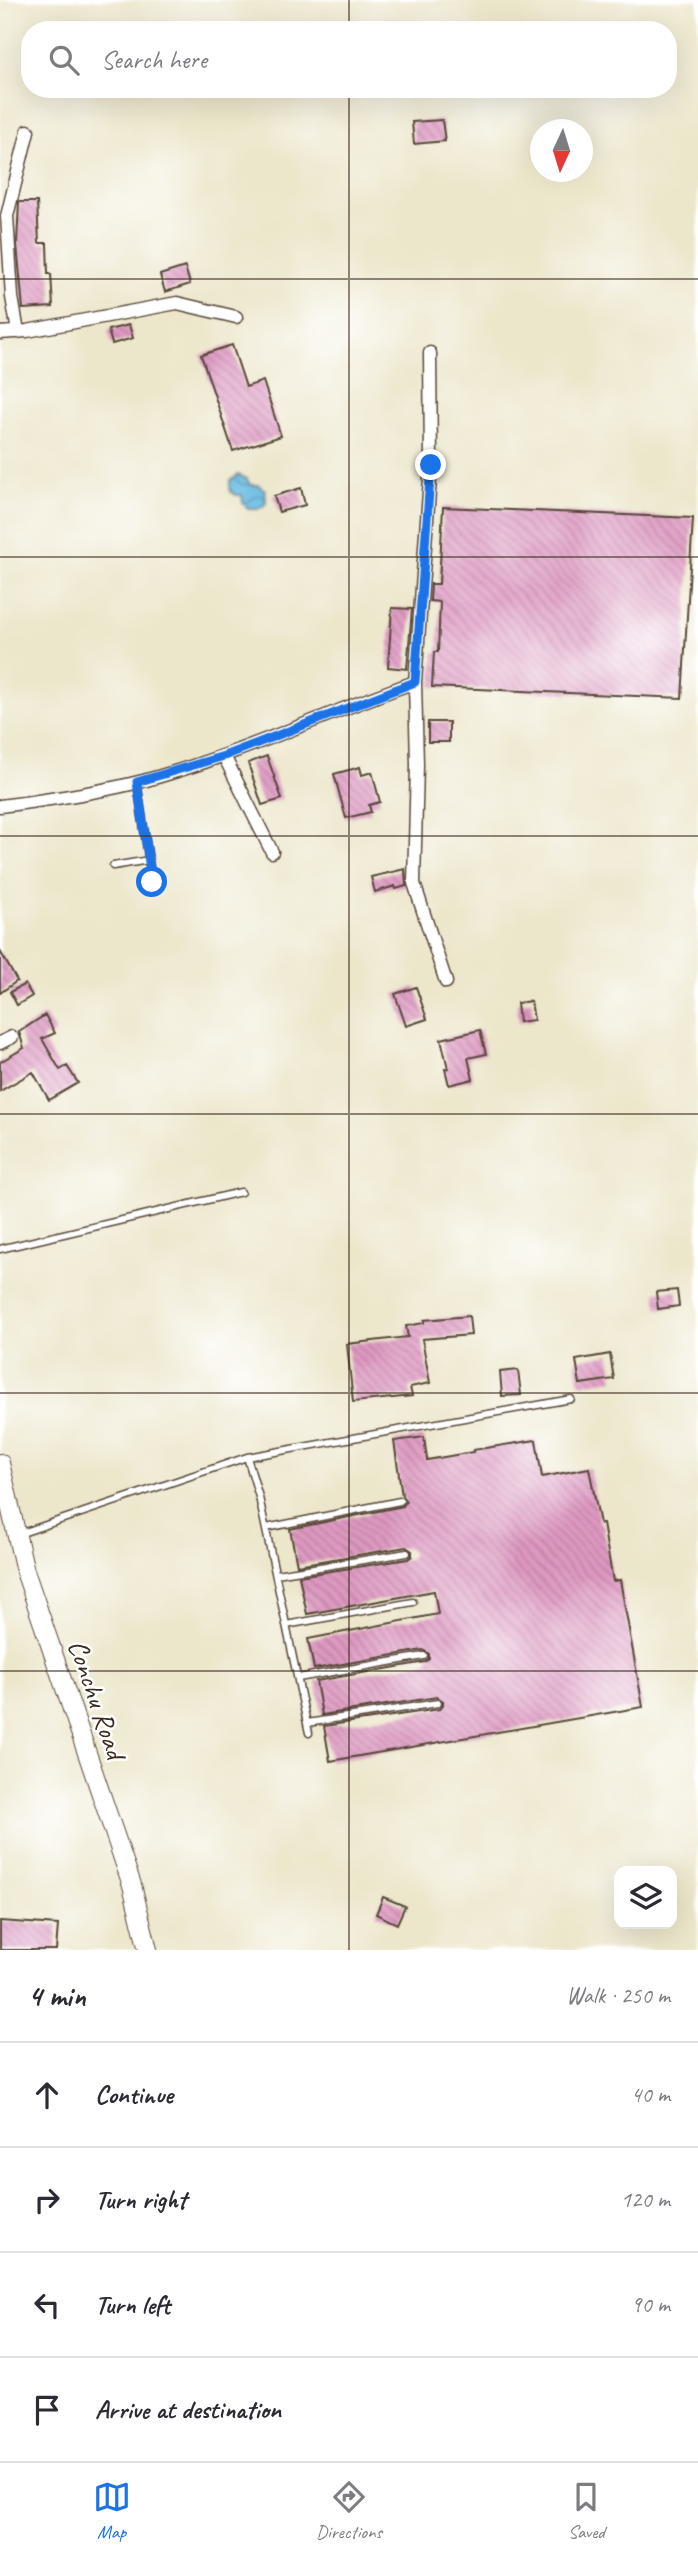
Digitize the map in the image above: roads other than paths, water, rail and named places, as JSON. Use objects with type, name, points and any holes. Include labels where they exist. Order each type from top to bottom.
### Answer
[{"type":"main road","name":"Conchu Road","points":[[0,1463],[25,1571],[132,1885],[149,1950]]},
{"type":"street","points":[[18,332],[12,297],[7,216],[28,131]]},
{"type":"street","points":[[0,333],[177,303],[236,317]]},
{"type":"street","points":[[430,353],[431,465],[415,682],[417,765],[414,883],[446,982]]},
{"type":"street","points":[[0,806],[137,782],[224,756],[415,682]]},
{"type":"street","points":[[224,756],[272,852]]},
{"type":"street","points":[[0,1043],[12,1037]]},
{"type":"lane","points":[[137,782],[152,882]]},
{"type":"lane","points":[[113,866],[149,860]]},
{"type":"lane","points":[[0,1249],[241,1192]]},
{"type":"lane","points":[[17,1535],[247,1457],[570,1399]]},
{"type":"lane","points":[[247,1457],[266,1528],[309,1733]]},
{"type":"lane","points":[[266,1528],[400,1501]]},
{"type":"lane","points":[[276,1574],[407,1553]]},
{"type":"lane","points":[[286,1625],[413,1602]]},
{"type":"lane","points":[[298,1678],[424,1656]]},
{"type":"lane","points":[[307,1723],[438,1703]]},
{"type":"water","points":[[238,475],[247,479],[250,485],[258,485],[265,490],[266,503],[260,508],[248,508],[243,503],[242,495],[230,491],[230,481]]}]
